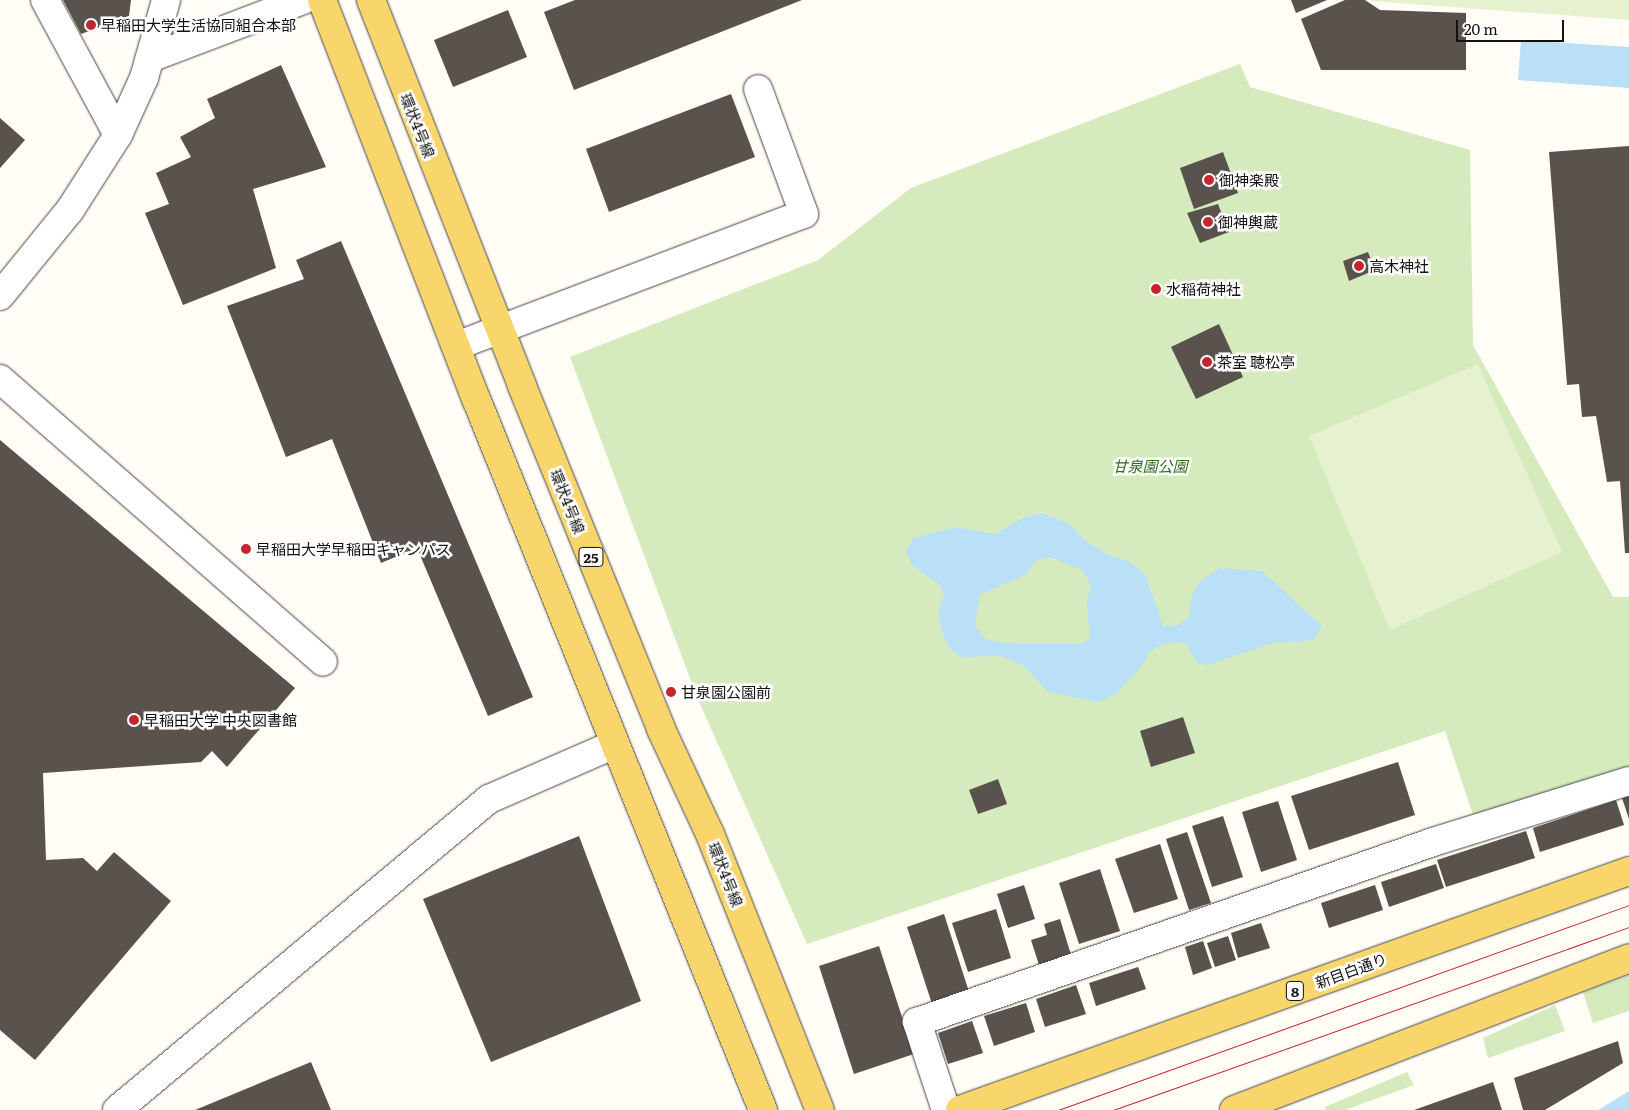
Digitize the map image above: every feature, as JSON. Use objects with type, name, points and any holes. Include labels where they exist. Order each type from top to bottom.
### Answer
[{"type":"main road","points":[[322,0],[456,346],[763,1110]]},
{"type":"main road","name":"環状4号線","points":[[371,0],[499,330],[662,730],[710,834],[820,1110]]},
{"type":"main road","name":"新目白通り","points":[[960,1110],[1629,871]]},
{"type":"main road","points":[[1234,1110],[1629,958]]},
{"type":"street","points":[[45,0],[118,135]]},
{"type":"street","points":[[0,296],[70,210],[118,135],[150,58],[166,0]]},
{"type":"street","points":[[150,58],[303,0]]},
{"type":"street","points":[[456,346],[804,214],[758,89]]},
{"type":"street","points":[[0,379],[324,662]]},
{"type":"street","points":[[117,1110],[489,799],[615,744]]},
{"type":"street","points":[[946,1110],[916,1022],[1434,842],[1629,781]]},
{"type":"green space","points":[[1629,0],[1629,20],[1371,1]]},
{"type":"green space","name":"甘泉園公園","points":[[1240,64],[1250,87],[1470,150],[1473,345],[1613,597],[1629,597],[1629,770],[1474,818],[1445,731],[807,944],[697,697],[570,357],[818,260],[911,188]]},
{"type":"green space","points":[[1478,364],[1562,552],[1390,630],[1309,436]]},
{"type":"green space","points":[[1629,975],[1629,1011],[1593,1023],[1583,992]]},
{"type":"green space","points":[[1555,1005],[1565,1031],[1488,1058],[1483,1038]]},
{"type":"green space","points":[[1407,1072],[1414,1085],[1345,1110],[1325,1110],[1325,1107]]},
{"type":"water","points":[[1521,40],[1629,47],[1629,88],[1518,80]]},
{"type":"water","points":[[1042,513],[1068,523],[1086,541],[1107,554],[1131,562],[1146,576],[1163,626],[1177,626],[1189,617],[1191,598],[1200,581],[1220,568],[1262,571],[1322,626],[1314,640],[1272,643],[1208,665],[1197,663],[1185,642],[1163,644],[1149,652],[1143,665],[1117,693],[1098,702],[1048,692],[1024,666],[1001,656],[961,657],[949,648],[942,632],[938,611],[944,595],[940,585],[912,565],[906,552],[913,538],[956,527],[995,534],[1025,517]],"holes":[[[1050,557],[1082,570],[1091,585],[1087,601],[1090,638],[1081,644],[1014,644],[985,639],[975,626],[979,595],[1025,575],[1036,561]]]},
{"type":"water","points":[[1629,1091],[1629,1110],[1598,1110],[1613,1101]]},
{"type":"building","name":"早稲田大学生活協同組合本部","points":[[63,0],[131,0],[129,16],[81,34]]},
{"type":"building","points":[[575,0],[802,0],[574,90],[544,12]]},
{"type":"building","points":[[1291,0],[1327,0],[1296,13]]},
{"type":"building","points":[[1345,0],[1365,0],[1380,10],[1466,13],[1466,70],[1321,70],[1301,19]]},
{"type":"building","points":[[508,10],[527,57],[453,87],[434,40]]},
{"type":"building","points":[[281,65],[326,167],[253,189],[276,268],[183,305],[145,213],[169,204],[156,173],[191,157],[180,137],[215,118],[207,99]]},
{"type":"building","points":[[731,94],[755,157],[609,212],[586,149]]},
{"type":"building","points":[[0,118],[25,140],[0,168]]},
{"type":"building","points":[[1629,146],[1629,553],[1625,553],[1620,481],[1607,482],[1596,416],[1582,417],[1579,384],[1567,385],[1549,152]]},
{"type":"building","name":"御神楽殿","points":[[1223,152],[1238,193],[1194,209],[1180,168]]},
{"type":"building","name":"御神輿蔵","points":[[1218,204],[1229,232],[1200,243],[1187,213]]},
{"type":"building","points":[[341,241],[533,697],[488,716],[417,548],[381,563],[332,439],[286,457],[227,306],[304,279],[296,260]]},
{"type":"building","name":"高木神社","points":[[1368,252],[1375,270],[1349,281],[1343,261]]},
{"type":"building","name":"茶室 聴松亭","points":[[1219,324],[1243,377],[1196,399],[1171,347]]},
{"type":"building","name":"早稲田大学 中央図書館","points":[[0,440],[295,688],[227,767],[212,751],[201,762],[43,773],[46,860],[83,858],[97,871],[114,852],[171,901],[35,1060],[0,1030]]},
{"type":"building","points":[[1183,717],[1195,753],[1151,767],[1140,731]]},
{"type":"building","points":[[1398,762],[1415,815],[1309,850],[1291,796]]},
{"type":"building","points":[[998,779],[1007,804],[978,814],[969,790]]},
{"type":"building","points":[[1629,796],[1629,819],[1622,798]]},
{"type":"building","points":[[1616,800],[1624,825],[1540,852],[1533,828]]},
{"type":"building","points":[[1278,801],[1297,860],[1261,872],[1242,812]]},
{"type":"building","points":[[1223,816],[1243,877],[1212,887],[1192,826]]},
{"type":"building","points":[[1526,831],[1535,858],[1446,887],[1437,860]]},
{"type":"building","points":[[1187,832],[1211,903],[1189,910],[1166,839]]},
{"type":"building","points":[[579,836],[641,1001],[491,1062],[423,899]]},
{"type":"building","points":[[1160,844],[1178,899],[1134,913],[1115,859]]},
{"type":"building","points":[[1436,864],[1444,888],[1389,907],[1381,882]]},
{"type":"building","points":[[1100,869],[1120,931],[1079,944],[1059,883]]},
{"type":"building","points":[[1024,885],[1035,919],[1008,928],[997,894]]},
{"type":"building","points":[[1375,885],[1383,910],[1329,928],[1321,903]]},
{"type":"building","points":[[996,909],[1011,958],[968,972],[952,923]]},
{"type":"building","points":[[944,914],[970,995],[933,1007],[907,927]]},
{"type":"building","points":[[1060,919],[1072,958],[1040,968],[1031,940],[1047,935],[1044,924]]},
{"type":"building","points":[[1261,923],[1270,948],[1238,958],[1231,933]]},
{"type":"building","points":[[1228,936],[1236,960],[1215,967],[1207,943]]},
{"type":"building","points":[[1203,941],[1212,968],[1193,975],[1185,947]]},
{"type":"building","points":[[879,946],[914,1054],[854,1074],[819,966]]},
{"type":"building","points":[[1138,967],[1146,989],[1096,1006],[1089,983]]},
{"type":"building","points":[[1076,985],[1086,1014],[1045,1027],[1036,999]]},
{"type":"building","points":[[1026,1003],[1035,1032],[994,1046],[984,1016]]},
{"type":"building","points":[[972,1021],[983,1053],[948,1064],[938,1033]]},
{"type":"building","points":[[1618,1041],[1623,1063],[1545,1110],[1523,1110],[1514,1078]]},
{"type":"building","points":[[311,1062],[331,1110],[195,1110]]},
{"type":"building","points":[[1493,1082],[1502,1110],[1414,1110]]},
{"type":"tram line","points":[[1058,1110],[1629,905]]},
{"type":"tram line","points":[[1113,1110],[1629,927]]},
{"type":"place","name":"早稲田大学生活協同組合本部","points":[[91,25]]},
{"type":"place","name":"御神楽殿","points":[[1209,180]]},
{"type":"place","name":"御神輿蔵","points":[[1208,222]]},
{"type":"place","name":"高木神社","points":[[1359,266]]},
{"type":"place","name":"水稲荷神社","points":[[1156,289]]},
{"type":"place","name":"茶室 聴松亭","points":[[1207,362]]},
{"type":"place","name":"早稲田大学早稲田キャンパス","points":[[246,549]]},
{"type":"place","name":"甘泉園公園前","points":[[671,692]]},
{"type":"place","name":"早稲田大学 中央図書館","points":[[134,720]]}]
